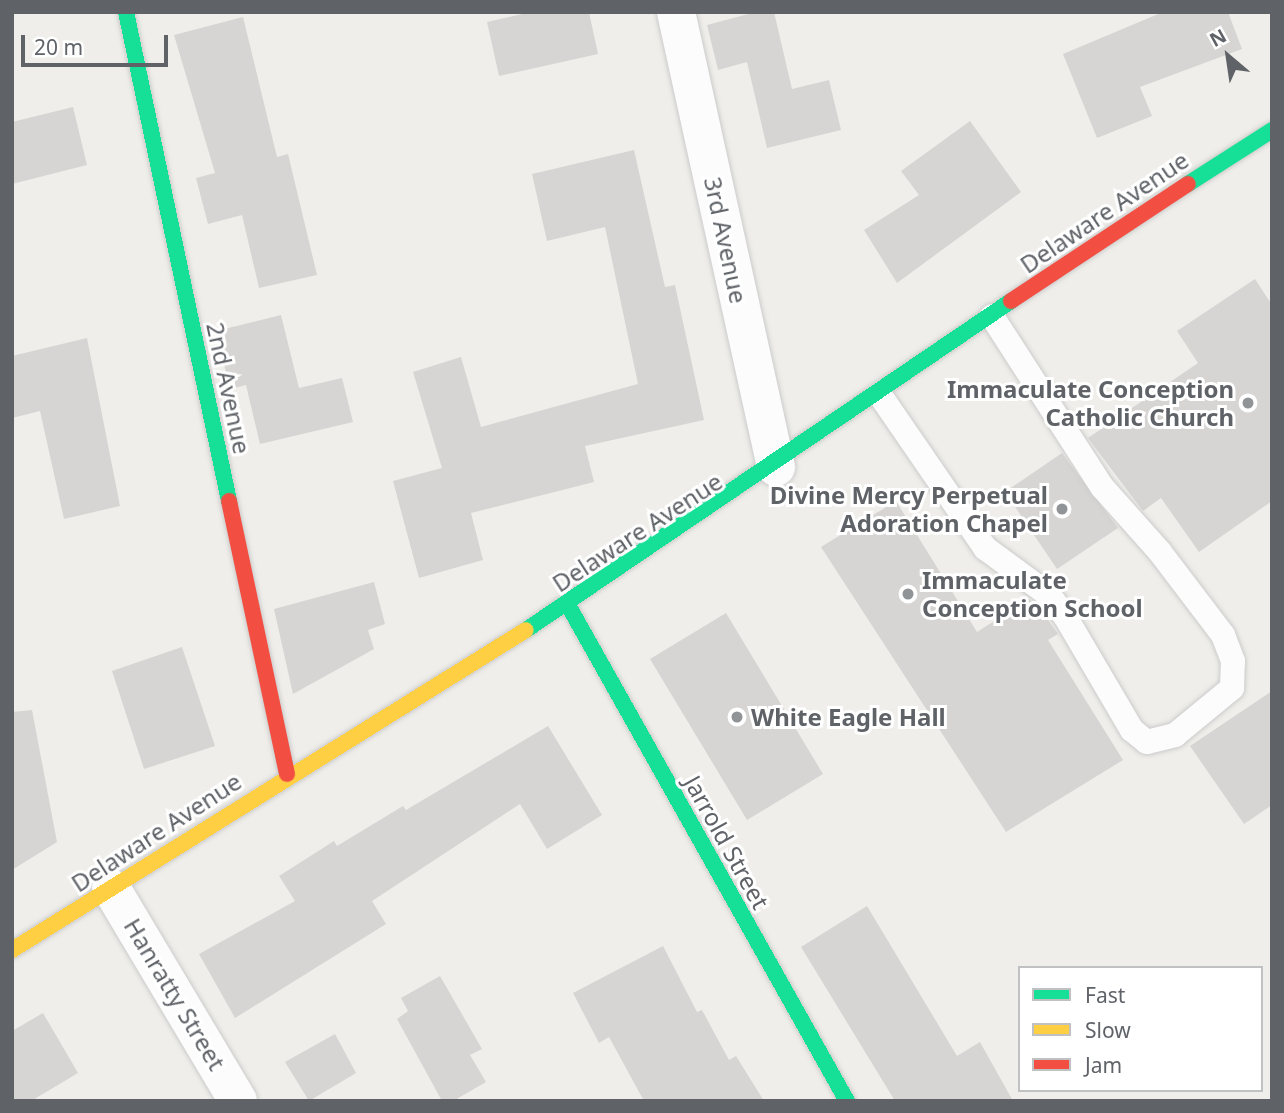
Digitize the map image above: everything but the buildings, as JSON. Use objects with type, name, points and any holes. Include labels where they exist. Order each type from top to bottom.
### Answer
[{"type":"street","name":"2nd Avenue","points":[[126,12],[287,774]]},
{"type":"street","name":"3rd Avenue","points":[[676,12],[776,467]]},
{"type":"street","name":"Delaware Avenue","points":[[12,950],[287,774],[568,605],[776,467],[992,316],[1272,130]]},
{"type":"street","name":"Jarrold Street","points":[[568,605],[847,1101]]},
{"type":"street","name":"Hanratty Street","points":[[111,888],[238,1101]]},
{"type":"lane","points":[[880,395],[985,548],[1057,606],[1132,730],[1147,742],[1175,736],[1232,688],[1233,662],[1223,635],[1160,552],[1101,487],[992,316]]},
{"type":"traffic: fast","points":[[126,12],[229,501]]},
{"type":"traffic: fast","points":[[1188,184],[1272,130]]},
{"type":"traffic: fast","points":[[526,630],[1011,301]]},
{"type":"traffic: fast","points":[[568,605],[847,1101]]},
{"type":"traffic: slow","points":[[12,950],[526,630]]},
{"type":"traffic: jam","points":[[1011,301],[1188,184]]},
{"type":"traffic: jam","points":[[229,501],[287,774]]},
{"type":"place","name":"Immaculate Conception Catholic Church","points":[[1248,403]]},
{"type":"place","name":"Divine Mercy Perpetual Adoration Chapel","points":[[1062,509]]},
{"type":"place","name":"Immaculate Conception School","points":[[908,594]]},
{"type":"place","name":"White Eagle Hall","points":[[737,717]]}]
